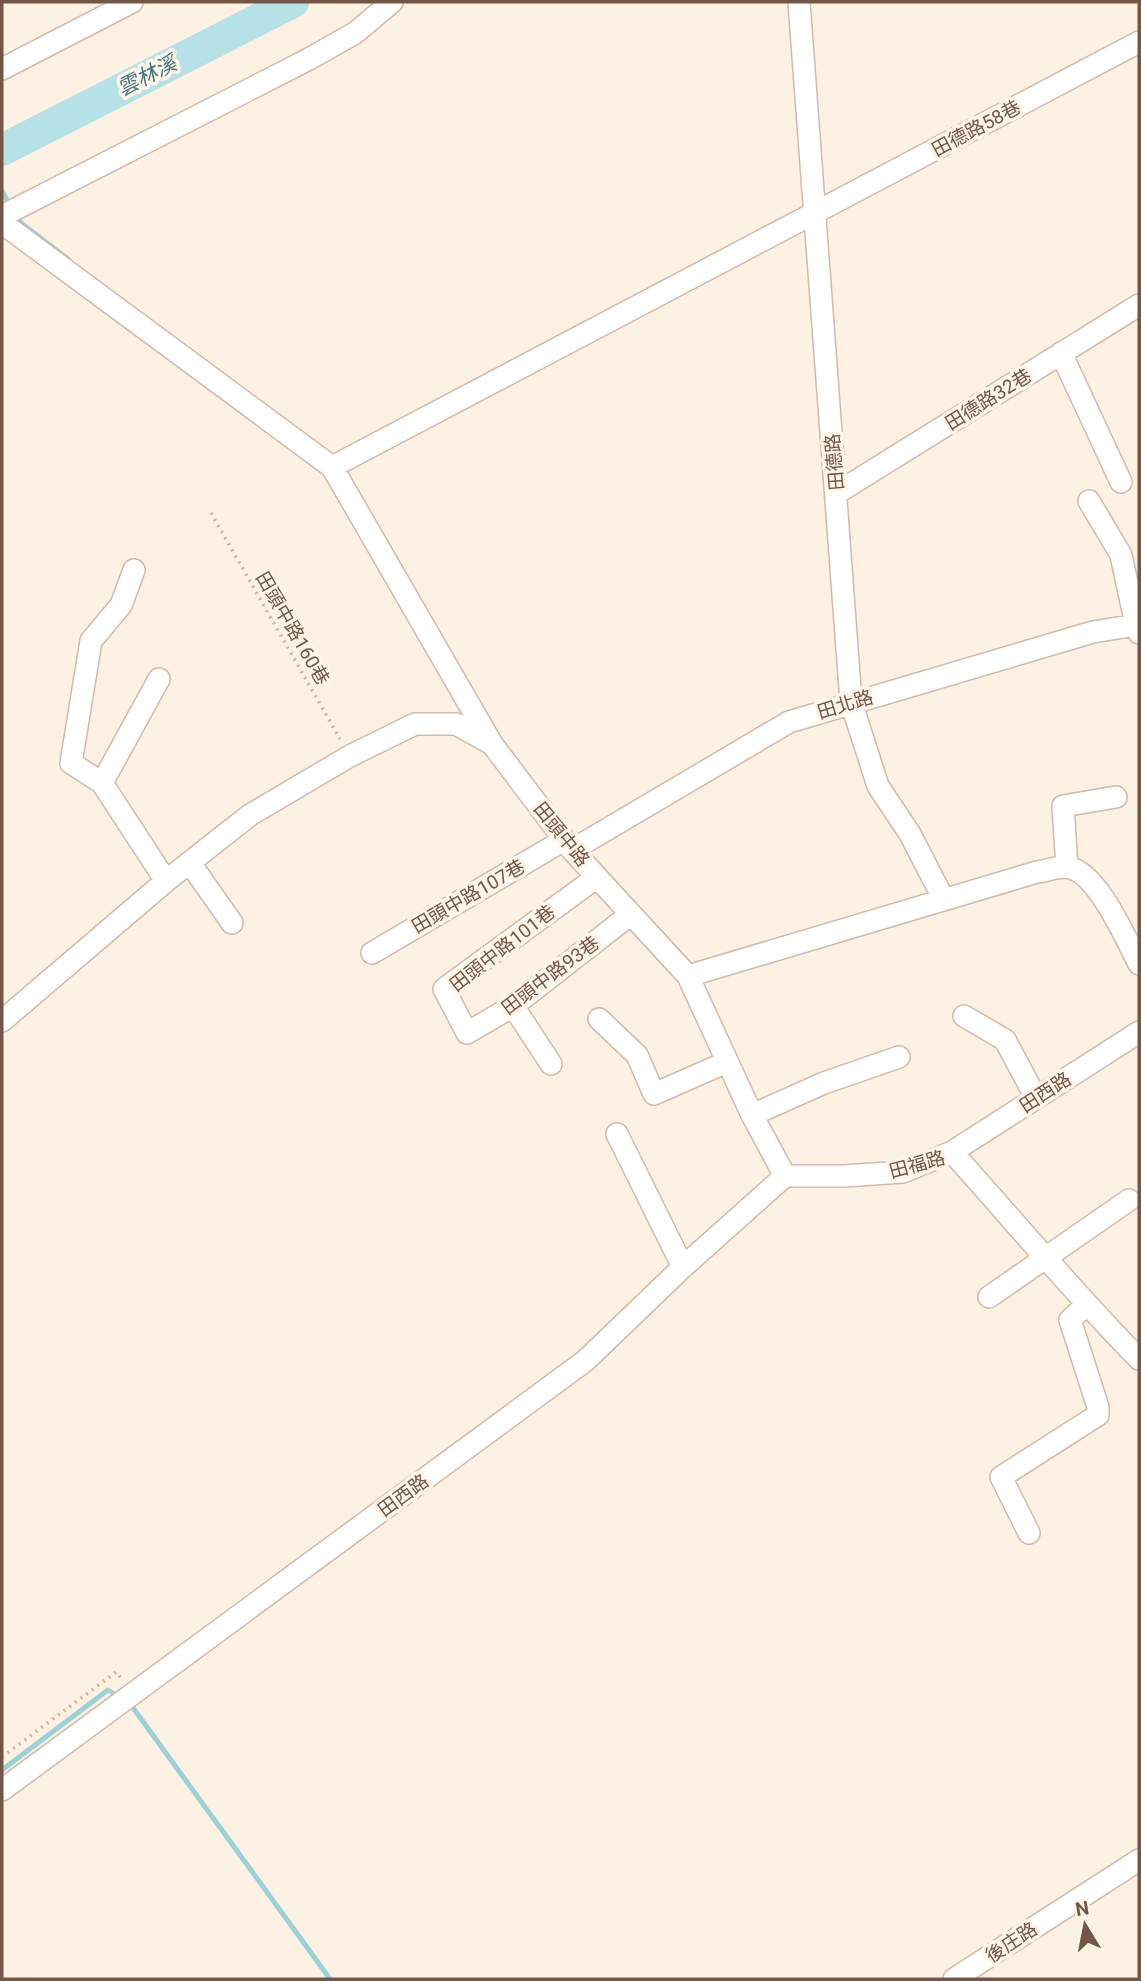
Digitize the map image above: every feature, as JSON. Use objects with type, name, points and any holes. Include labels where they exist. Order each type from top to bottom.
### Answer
[{"type":"street","points":[[2,69],[132,2]]},
{"type":"street","points":[[2,216],[309,59],[355,33],[392,2]]},
{"type":"street","name":"田德路","points":[[799,2],[851,702],[878,786],[910,834],[944,900]]},
{"type":"street","name":"田德路58巷","points":[[332,467],[1139,42]]},
{"type":"street","points":[[2,223],[332,467],[492,744]]},
{"type":"street","name":"田德路32巷","points":[[837,493],[1139,305]]},
{"type":"street","points":[[1061,353],[1121,482]]},
{"type":"street","points":[[1089,500],[1121,555],[1138,629]]},
{"type":"street","points":[[134,570],[121,605],[91,641],[71,763],[102,783],[166,881]]},
{"type":"street","name":"田北路","points":[[568,845],[789,722],[1093,632],[1138,629]]},
{"type":"street","points":[[102,783],[159,679]]},
{"type":"street","name":"田頭中路","points":[[2,1021],[166,881],[250,815],[350,757],[415,724],[456,724],[492,744],[568,845],[688,976]]},
{"type":"street","points":[[1067,867],[1063,806],[1116,797]]},
{"type":"street","name":"田頭中路107巷","points":[[372,953],[568,845]]},
{"type":"street","points":[[190,863],[232,923]]},
{"type":"street","points":[[785,1176],[752,1115],[688,976],[1037,872],[1067,867],[1079,871],[1101,894],[1139,964]]},
{"type":"street","name":"田頭中路101巷","points":[[467,1033],[444,989],[597,877]]},
{"type":"street","name":"田頭中路93巷","points":[[467,1033],[513,1006],[631,914]]},
{"type":"street","points":[[513,1006],[551,1064]]},
{"type":"street","points":[[964,1016],[1005,1040],[1036,1098]]},
{"type":"street","points":[[600,1019],[637,1055],[654,1094],[727,1062]]},
{"type":"street","name":"田西路","points":[[952,1152],[1139,1032]]},
{"type":"street","points":[[752,1115],[824,1083],[899,1057]]},
{"type":"street","points":[[617,1134],[683,1267]]},
{"type":"street","name":"田福路","points":[[785,1176],[902,1172],[952,1152],[1047,1257],[1086,1305],[1139,1359]]},
{"type":"street","name":"田西路","points":[[2,1790],[585,1361],[683,1267],[785,1176]]},
{"type":"street","points":[[989,1297],[1129,1200]]},
{"type":"street","points":[[1029,1533],[1000,1477],[1098,1415],[1098,1406],[1070,1320],[1086,1305]]},
{"type":"street","name":"後庄路","points":[[954,1979],[1139,1860]]},
{"type":"path","name":"田頭中路160巷","points":[[211,513],[350,757]]},
{"type":"path","points":[[2,1757],[116,1672],[134,1693]]},
{"type":"waterway","name":"雲林溪","points":[[2,150],[293,2]]},
{"type":"waterway","points":[[2,191],[11,207]]},
{"type":"waterway","points":[[16,216],[21,223],[68,259]]},
{"type":"waterway","points":[[2,1770],[108,1690],[119,1697]]},
{"type":"waterway","points":[[127,1702],[330,1979]]}]
